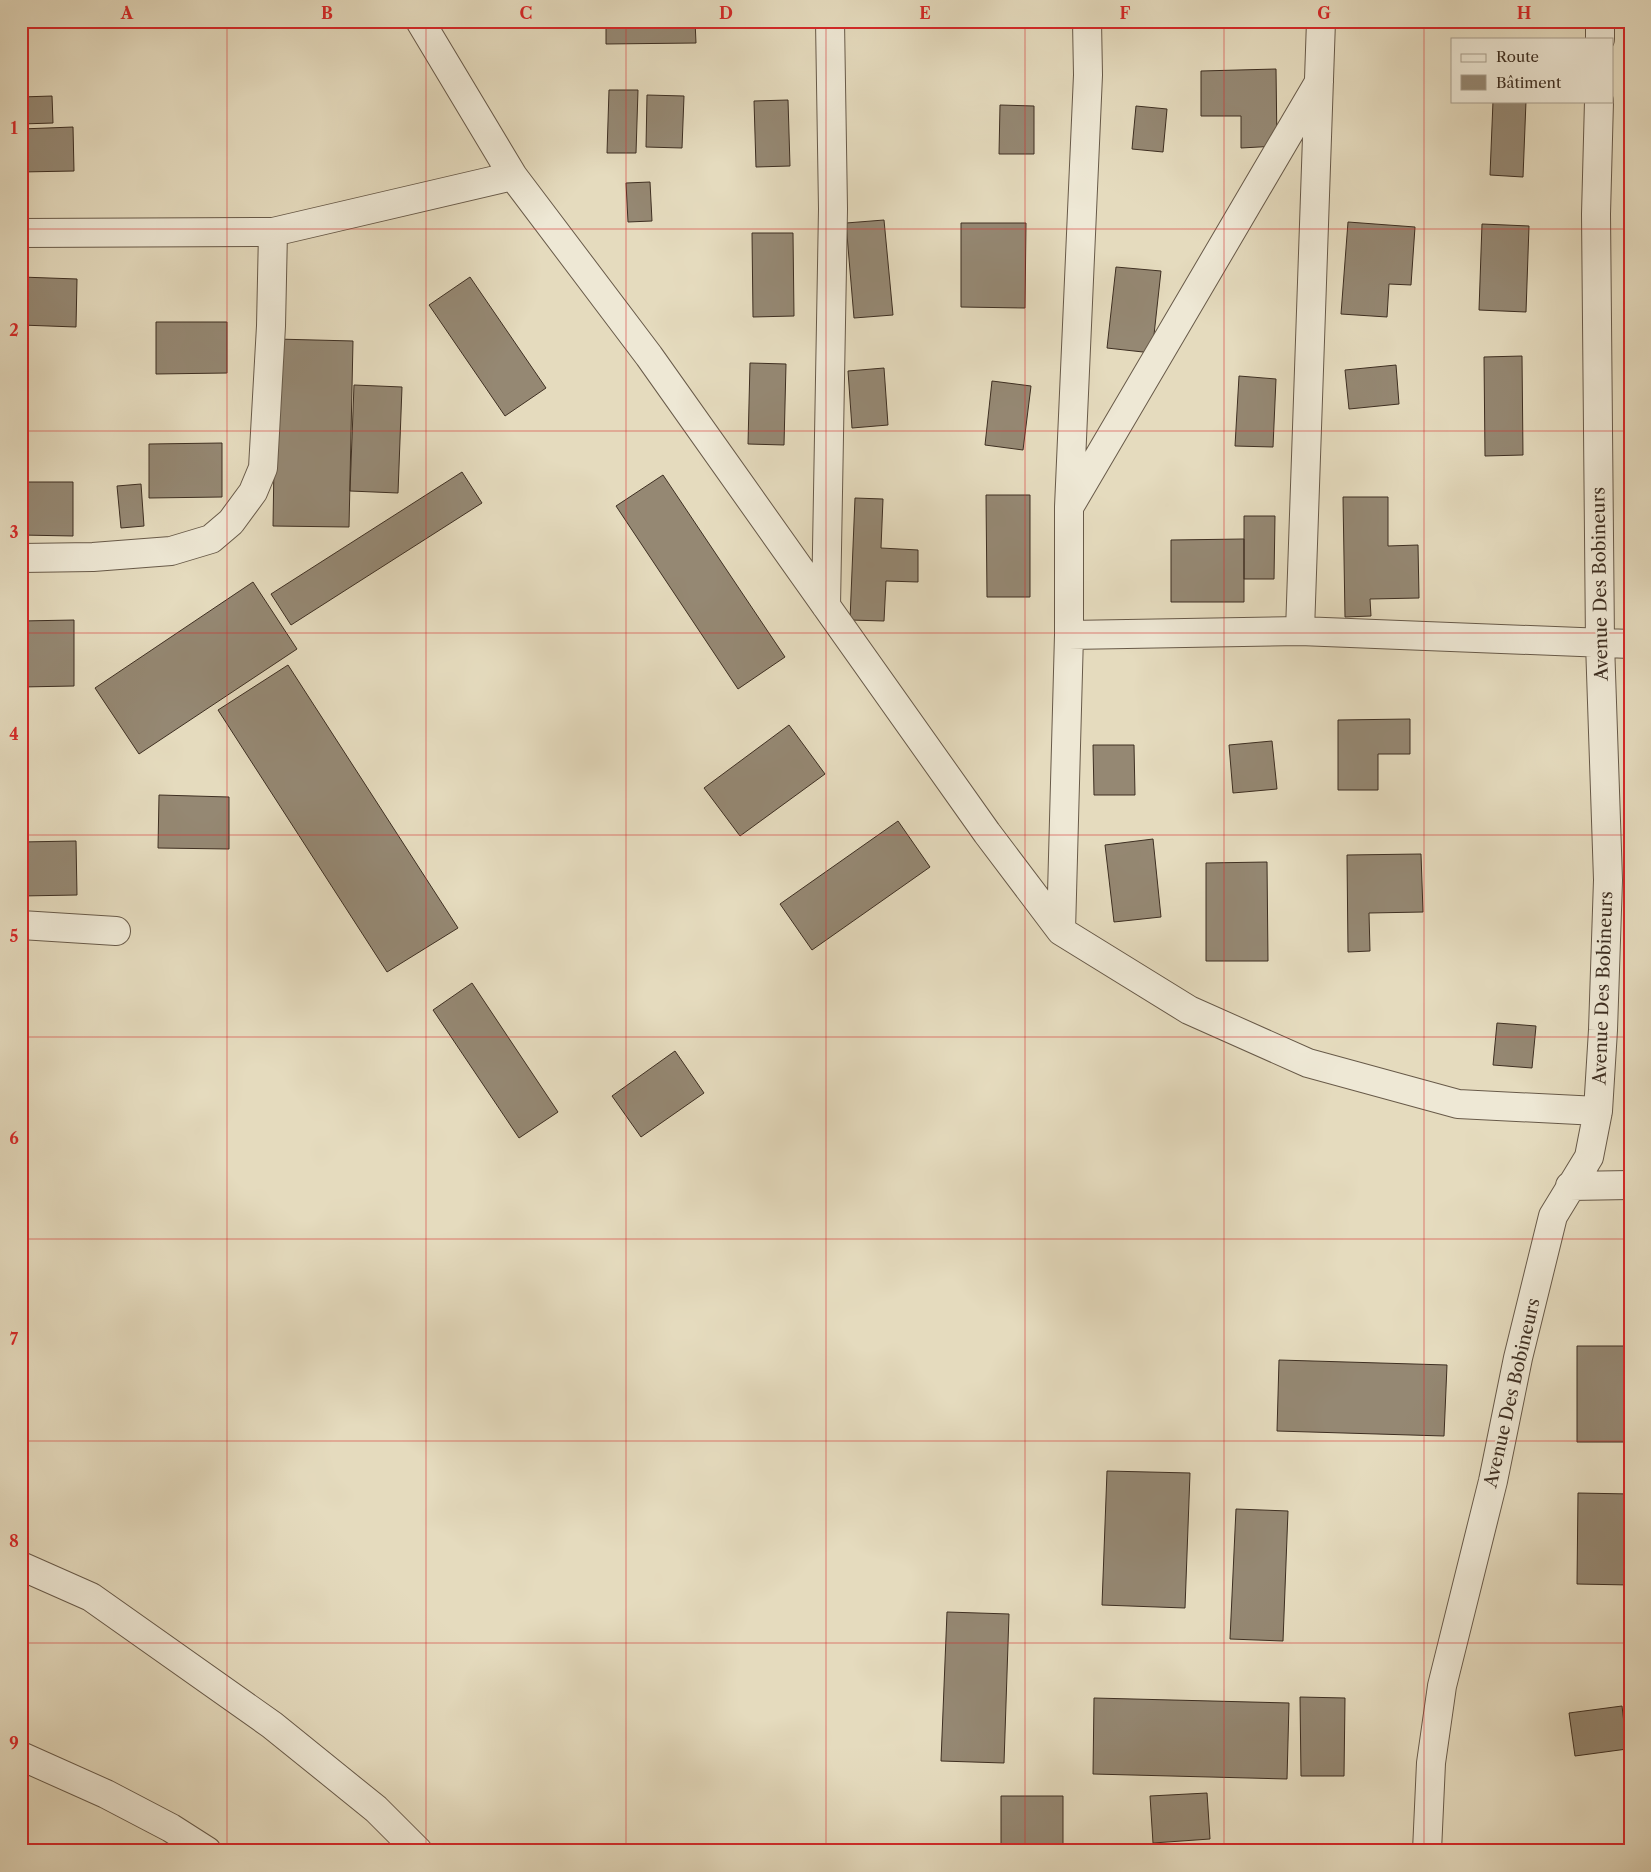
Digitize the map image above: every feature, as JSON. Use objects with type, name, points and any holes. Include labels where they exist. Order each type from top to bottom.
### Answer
[{"type":"street","points":[[420,21],[513,176],[649,356],[987,833],[1061,932],[1189,1010],[1308,1063],[1458,1104],[1598,1111]]},
{"type":"street","points":[[826,606],[833,209],[830,21]]},
{"type":"street","points":[[1061,932],[1070,635],[1069,507],[1088,75],[1087,21]]},
{"type":"street","points":[[1300,631],[1321,21]]},
{"type":"street","points":[[1600,21],[1600,38]]},
{"type":"street","points":[[1069,507],[1320,80]]},
{"type":"street","name":"Avenue Des Bobineurs","points":[[1426,1851],[1432,1762],[1442,1686],[1493,1481],[1518,1358],[1553,1216],[1588,1157],[1598,1111],[1604,1030],[1608,880],[1600,643],[1596,224],[1599,102]]},
{"type":"street","points":[[21,233],[273,232],[513,176]]},
{"type":"street","points":[[21,558],[171,551],[211,538],[231,522],[253,492],[263,468],[271,326],[273,232]]},
{"type":"street","points":[[1070,635],[1300,631],[1630,644]]},
{"type":"street","points":[[21,925],[116,931]]},
{"type":"street","points":[[1570,1186],[1630,1185]]},
{"type":"street","points":[[21,1566],[91,1597],[272,1724],[376,1809],[418,1851]]},
{"type":"street","points":[[21,1756],[106,1794],[171,1828],[207,1851]]},
{"type":"building","points":[[160,21],[224,21],[224,24],[160,26]]},
{"type":"building","points":[[606,21],[695,21],[696,43],[606,44]]},
{"type":"building","points":[[998,21],[1035,21],[1035,24],[998,25]]},
{"type":"building","points":[[1241,21],[1280,21],[1280,27],[1241,26]]},
{"type":"building","points":[[1276,69],[1277,146],[1241,148],[1241,116],[1201,116],[1201,71]]},
{"type":"building","points":[[609,90],[638,90],[636,153],[607,153]]},
{"type":"building","points":[[647,95],[684,96],[682,148],[646,147]]},
{"type":"building","points":[[52,96],[53,123],[21,124],[21,97]]},
{"type":"building","points":[[788,100],[790,166],[756,167],[754,101]]},
{"type":"building","points":[[1493,102],[1526,102],[1523,177],[1490,175]]},
{"type":"building","points":[[1000,105],[1034,106],[1034,154],[999,154]]},
{"type":"building","points":[[1136,106],[1167,109],[1163,152],[1132,149]]},
{"type":"building","points":[[73,127],[74,171],[21,172],[21,129]]},
{"type":"building","points":[[650,182],[652,221],[628,222],[626,183]]},
{"type":"building","points":[[884,220],[893,315],[854,318],[846,223]]},
{"type":"building","points":[[1348,222],[1415,227],[1411,285],[1389,284],[1387,317],[1341,314]]},
{"type":"building","points":[[961,223],[1026,223],[1025,308],[961,307]]},
{"type":"building","points":[[1482,224],[1529,226],[1526,312],[1479,310]]},
{"type":"building","points":[[752,233],[793,233],[794,316],[753,317]]},
{"type":"building","points":[[1116,267],[1161,271],[1152,353],[1107,348]]},
{"type":"building","points":[[21,277],[77,279],[76,327],[21,325]]},
{"type":"building","points":[[470,277],[546,388],[505,416],[429,305]]},
{"type":"building","points":[[156,322],[227,322],[227,373],[156,374]]},
{"type":"building","points":[[276,339],[353,341],[349,527],[273,526]]},
{"type":"building","points":[[1522,356],[1523,455],[1485,456],[1484,357]]},
{"type":"building","points":[[750,363],[786,364],[784,445],[748,444]]},
{"type":"building","points":[[1396,365],[1399,404],[1349,409],[1345,370]]},
{"type":"building","points":[[884,368],[888,425],[852,428],[848,371]]},
{"type":"building","points":[[1239,376],[1276,379],[1273,447],[1235,446]]},
{"type":"building","points":[[992,381],[1031,386],[1023,450],[985,445]]},
{"type":"building","points":[[354,385],[402,387],[398,493],[350,491]]},
{"type":"building","points":[[222,443],[222,497],[149,498],[149,444]]},
{"type":"building","points":[[462,472],[482,503],[291,625],[271,594]]},
{"type":"building","points":[[663,475],[785,657],[738,689],[616,506]]},
{"type":"building","points":[[21,482],[73,482],[73,536],[21,535]]},
{"type":"building","points":[[141,484],[144,526],[121,528],[117,486]]},
{"type":"building","points":[[986,495],[1030,495],[1030,597],[987,597]]},
{"type":"building","points":[[1343,497],[1388,497],[1388,546],[1418,545],[1419,598],[1370,599],[1371,616],[1345,617]]},
{"type":"building","points":[[855,498],[883,499],[881,548],[918,550],[918,582],[886,581],[884,621],[850,620]]},
{"type":"building","points":[[1244,516],[1275,516],[1274,579],[1244,579]]},
{"type":"building","points":[[1244,539],[1244,602],[1171,602],[1171,540]]},
{"type":"building","points":[[253,582],[297,649],[139,754],[95,688]]},
{"type":"building","points":[[74,620],[74,686],[21,687],[21,621]]},
{"type":"building","points":[[288,665],[458,928],[387,972],[218,710]]},
{"type":"building","points":[[1410,719],[1410,754],[1378,754],[1378,790],[1338,790],[1338,720]]},
{"type":"building","points":[[789,725],[825,774],[740,836],[704,788]]},
{"type":"building","points":[[1272,741],[1277,789],[1233,793],[1229,745]]},
{"type":"building","points":[[1093,745],[1134,745],[1135,795],[1094,795]]},
{"type":"building","points":[[159,795],[229,797],[229,849],[158,848]]},
{"type":"building","points":[[898,821],[930,867],[812,950],[780,904]]},
{"type":"building","points":[[1153,839],[1161,917],[1114,922],[1105,845]]},
{"type":"building","points":[[76,841],[77,895],[21,896],[21,842]]},
{"type":"building","points":[[1421,854],[1423,912],[1369,913],[1370,951],[1348,952],[1347,855]]},
{"type":"building","points":[[1267,862],[1268,961],[1206,961],[1206,863]]},
{"type":"building","points":[[472,983],[558,1112],[519,1138],[433,1010]]},
{"type":"building","points":[[1497,1023],[1536,1026],[1532,1068],[1493,1065]]},
{"type":"building","points":[[675,1051],[704,1093],[641,1137],[612,1096]]},
{"type":"building","points":[[1577,1346],[1630,1346],[1630,1442],[1577,1442]]},
{"type":"building","points":[[1279,1360],[1447,1365],[1444,1436],[1277,1431]]},
{"type":"building","points":[[1107,1471],[1190,1473],[1185,1608],[1102,1605]]},
{"type":"building","points":[[1578,1493],[1630,1494],[1630,1585],[1577,1584]]},
{"type":"building","points":[[1236,1509],[1288,1511],[1283,1641],[1230,1639]]},
{"type":"building","points":[[947,1612],[1009,1614],[1004,1763],[941,1761]]},
{"type":"building","points":[[1300,1697],[1345,1698],[1344,1776],[1301,1776]]},
{"type":"building","points":[[1094,1698],[1289,1703],[1287,1779],[1093,1774]]},
{"type":"building","points":[[1622,1706],[1627,1749],[1575,1756],[1569,1713]]},
{"type":"building","points":[[1207,1793],[1210,1839],[1153,1843],[1150,1796]]},
{"type":"building","points":[[1001,1796],[1063,1796],[1063,1851],[1001,1851]]}]
